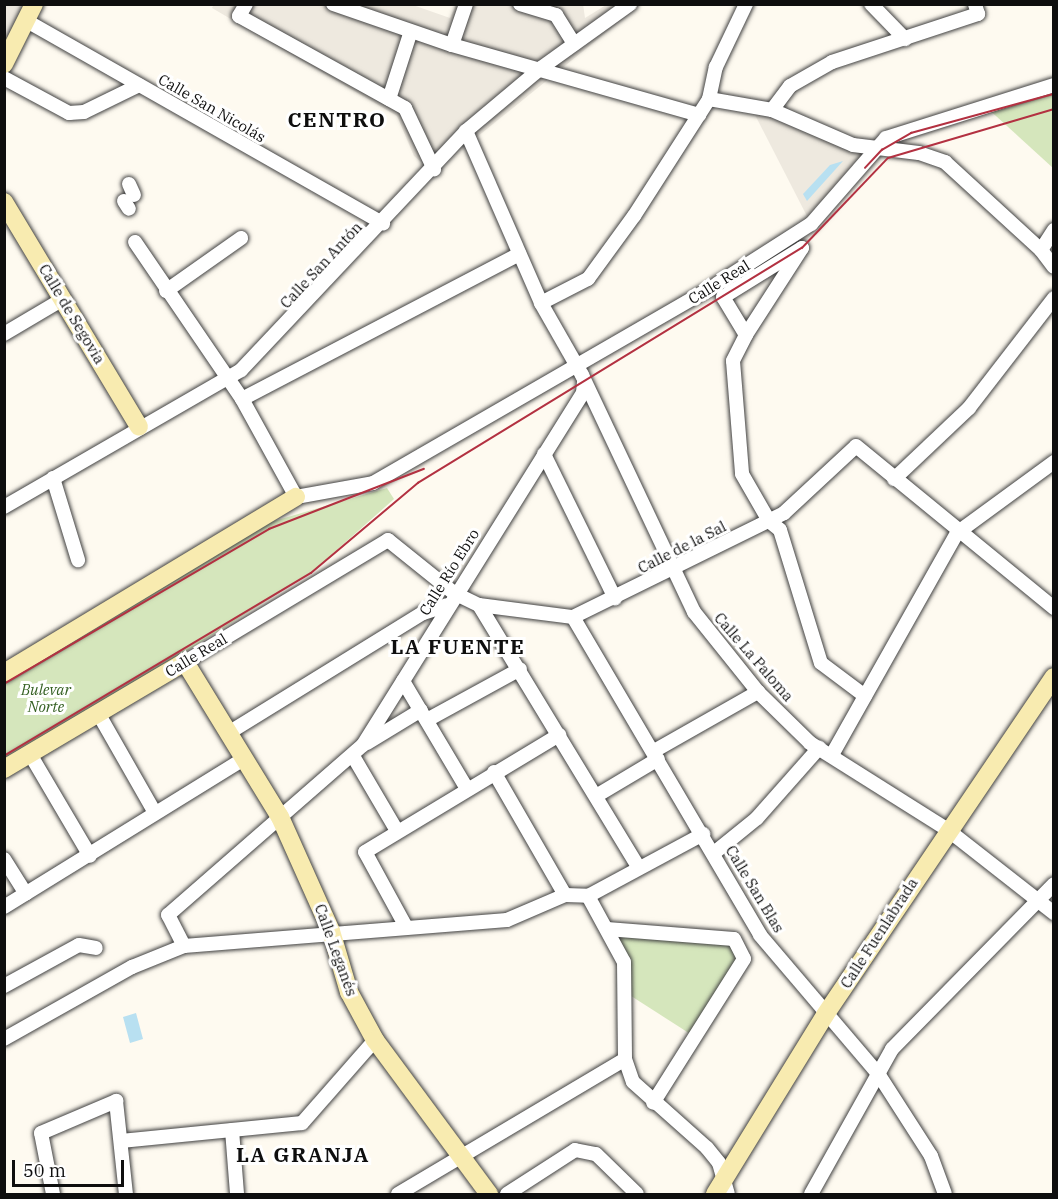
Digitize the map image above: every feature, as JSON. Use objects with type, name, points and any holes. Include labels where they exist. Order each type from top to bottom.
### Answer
[{"type":"street","points":[[246,4],[239,16],[405,108],[434,169]]},
{"type":"street","points":[[333,4],[362,10],[411,31],[452,45],[541,68],[699,115]]},
{"type":"street","points":[[452,45],[466,4]]},
{"type":"street","points":[[520,4],[556,15],[574,44]]},
{"type":"street","name":"Calle San Antón","points":[[4,507],[139,426],[241,370],[434,169],[466,131],[541,68],[630,4]]},
{"type":"street","points":[[541,303],[588,279],[709,99],[716,67],[746,4]]},
{"type":"street","points":[[871,4],[905,39]]},
{"type":"street","points":[[772,110],[790,86],[832,62],[978,14],[975,4]]},
{"type":"street","points":[[4,64],[9,42],[30,12]]},
{"type":"street","name":"Calle San Nicolás","points":[[30,12],[139,85],[383,223]]},
{"type":"street","points":[[389,99],[411,31]]},
{"type":"street","points":[[4,78],[69,113],[84,112],[139,85]]},
{"type":"street","name":"Calle Real","points":[[296,497],[373,483],[581,374],[797,242],[873,149],[903,130],[1053,85]]},
{"type":"street","points":[[709,99],[772,110],[831,138],[873,149],[919,153],[956,168],[1041,250],[1053,267]]},
{"type":"street","name":"Calle La Paloma","points":[[466,131],[541,303],[581,374],[694,612],[758,692],[826,751],[948,830],[1053,913]]},
{"type":"street","name":"Calle de Segovia","points":[[4,202],[139,426]]},
{"type":"street","points":[[1041,250],[1053,230]]},
{"type":"street","points":[[166,291],[241,238]]},
{"type":"street","points":[[4,673],[296,497],[242,399],[166,291],[135,242]]},
{"type":"street","points":[[746,335],[723,297],[797,242]]},
{"type":"street","points":[[797,242],[733,361],[742,474],[769,521],[780,530],[821,663],[865,696]]},
{"type":"street","points":[[242,399],[519,254]]},
{"type":"street","points":[[894,479],[969,408],[1000,364],[1053,298]]},
{"type":"street","points":[[4,334],[63,299]]},
{"type":"street","name":"Calle Río Ebro","points":[[184,946],[168,915],[358,750],[403,681],[454,593],[583,393],[581,374]]},
{"type":"street","name":"Calle de la Sal","points":[[573,617],[673,571],[769,521],[856,446],[957,533],[1053,608]]},
{"type":"street","points":[[544,454],[615,598]]},
{"type":"street","points":[[714,853],[757,818],[826,751],[865,696],[957,533],[1053,462]]},
{"type":"street","points":[[53,478],[78,560]]},
{"type":"street","name":"Calle Real","points":[[4,770],[388,540],[454,593]]},
{"type":"street","points":[[454,593],[479,605],[573,617]]},
{"type":"street","points":[[230,732],[423,614],[447,605]]},
{"type":"street","points":[[479,605],[520,669],[637,865]]},
{"type":"street","name":"Calle San Blas","points":[[573,617],[703,834],[760,935],[825,1015],[879,1075],[931,1156],[945,1194]]},
{"type":"street","name":"Calle Leganés","points":[[186,662],[279,817],[331,931],[349,992],[375,1040],[462,1154],[489,1194]]},
{"type":"street","points":[[397,831],[358,750],[520,669]]},
{"type":"street","name":"Calle Fuenlabrada","points":[[721,1191],[825,1015],[1053,677]]},
{"type":"street","points":[[403,681],[467,789]]},
{"type":"street","points":[[596,796],[656,755],[758,692]]},
{"type":"street","points":[[98,713],[154,811]]},
{"type":"street","points":[[405,925],[365,852],[494,772],[559,735]]},
{"type":"street","points":[[30,754],[90,856]]},
{"type":"street","points":[[4,907],[90,856],[154,811],[245,758]]},
{"type":"street","points":[[494,772],[565,895]]},
{"type":"street","points":[[4,1039],[132,967],[184,946],[405,925],[507,920],[565,895],[588,896],[637,865],[703,834]]},
{"type":"street","points":[[4,859],[26,894]]},
{"type":"street","points":[[811,1194],[892,1049],[1053,884]]},
{"type":"street","points":[[588,896],[624,962],[626,1059],[633,1082],[653,1103],[707,1148],[719,1163],[721,1191]]},
{"type":"street","points":[[607,929],[734,939],[744,959],[653,1103]]},
{"type":"street","points":[[4,986],[79,945],[96,948]]},
{"type":"street","points":[[121,1141],[302,1123],[375,1040]]},
{"type":"street","points":[[398,1194],[462,1154],[626,1059]]},
{"type":"street","points":[[53,1194],[41,1133],[116,1101],[126,1194]]},
{"type":"street","points":[[232,1131],[237,1194]]},
{"type":"street","points":[[507,1194],[575,1150],[596,1154],[637,1194]]},
{"type":"green space","points":[[1053,85],[1053,168],[985,106]]},
{"type":"green space","name":"Bulevar Norte","points":[[387,488],[394,499],[311,573],[5,765],[5,682],[264,524]]},
{"type":"green space","points":[[607,929],[734,939],[744,959],[695,1037],[628,994]]},
{"type":"shaded area","points":[[214,4],[410,4],[450,18],[456,5],[583,4],[585,18],[606,5],[640,5],[477,137],[464,137],[427,167],[414,156],[397,116],[212,8]]},
{"type":"shaded area","points":[[5,5],[34,5],[13,44],[5,40]]},
{"type":"shaded area","points":[[753,111],[870,153],[811,224]]},
{"type":"water","points":[[843,161],[807,201],[803,194],[830,165]]},
{"type":"water","points":[[136,1013],[143,1039],[130,1043],[123,1017]]},
{"type":"tram line","points":[[865,168],[882,150],[911,133],[1054,94]]},
{"type":"tram line","points":[[4,756],[311,573],[418,483],[802,248],[888,158],[1054,109]]},
{"type":"tram line","points":[[4,684],[269,529],[424,469]]},
{"type":"district","name":"CENTRO","points":[[337,119]]},
{"type":"district","name":"LA FUENTE","points":[[458,646]]},
{"type":"district","name":"LA GRANJA","points":[[303,1154]]}]
